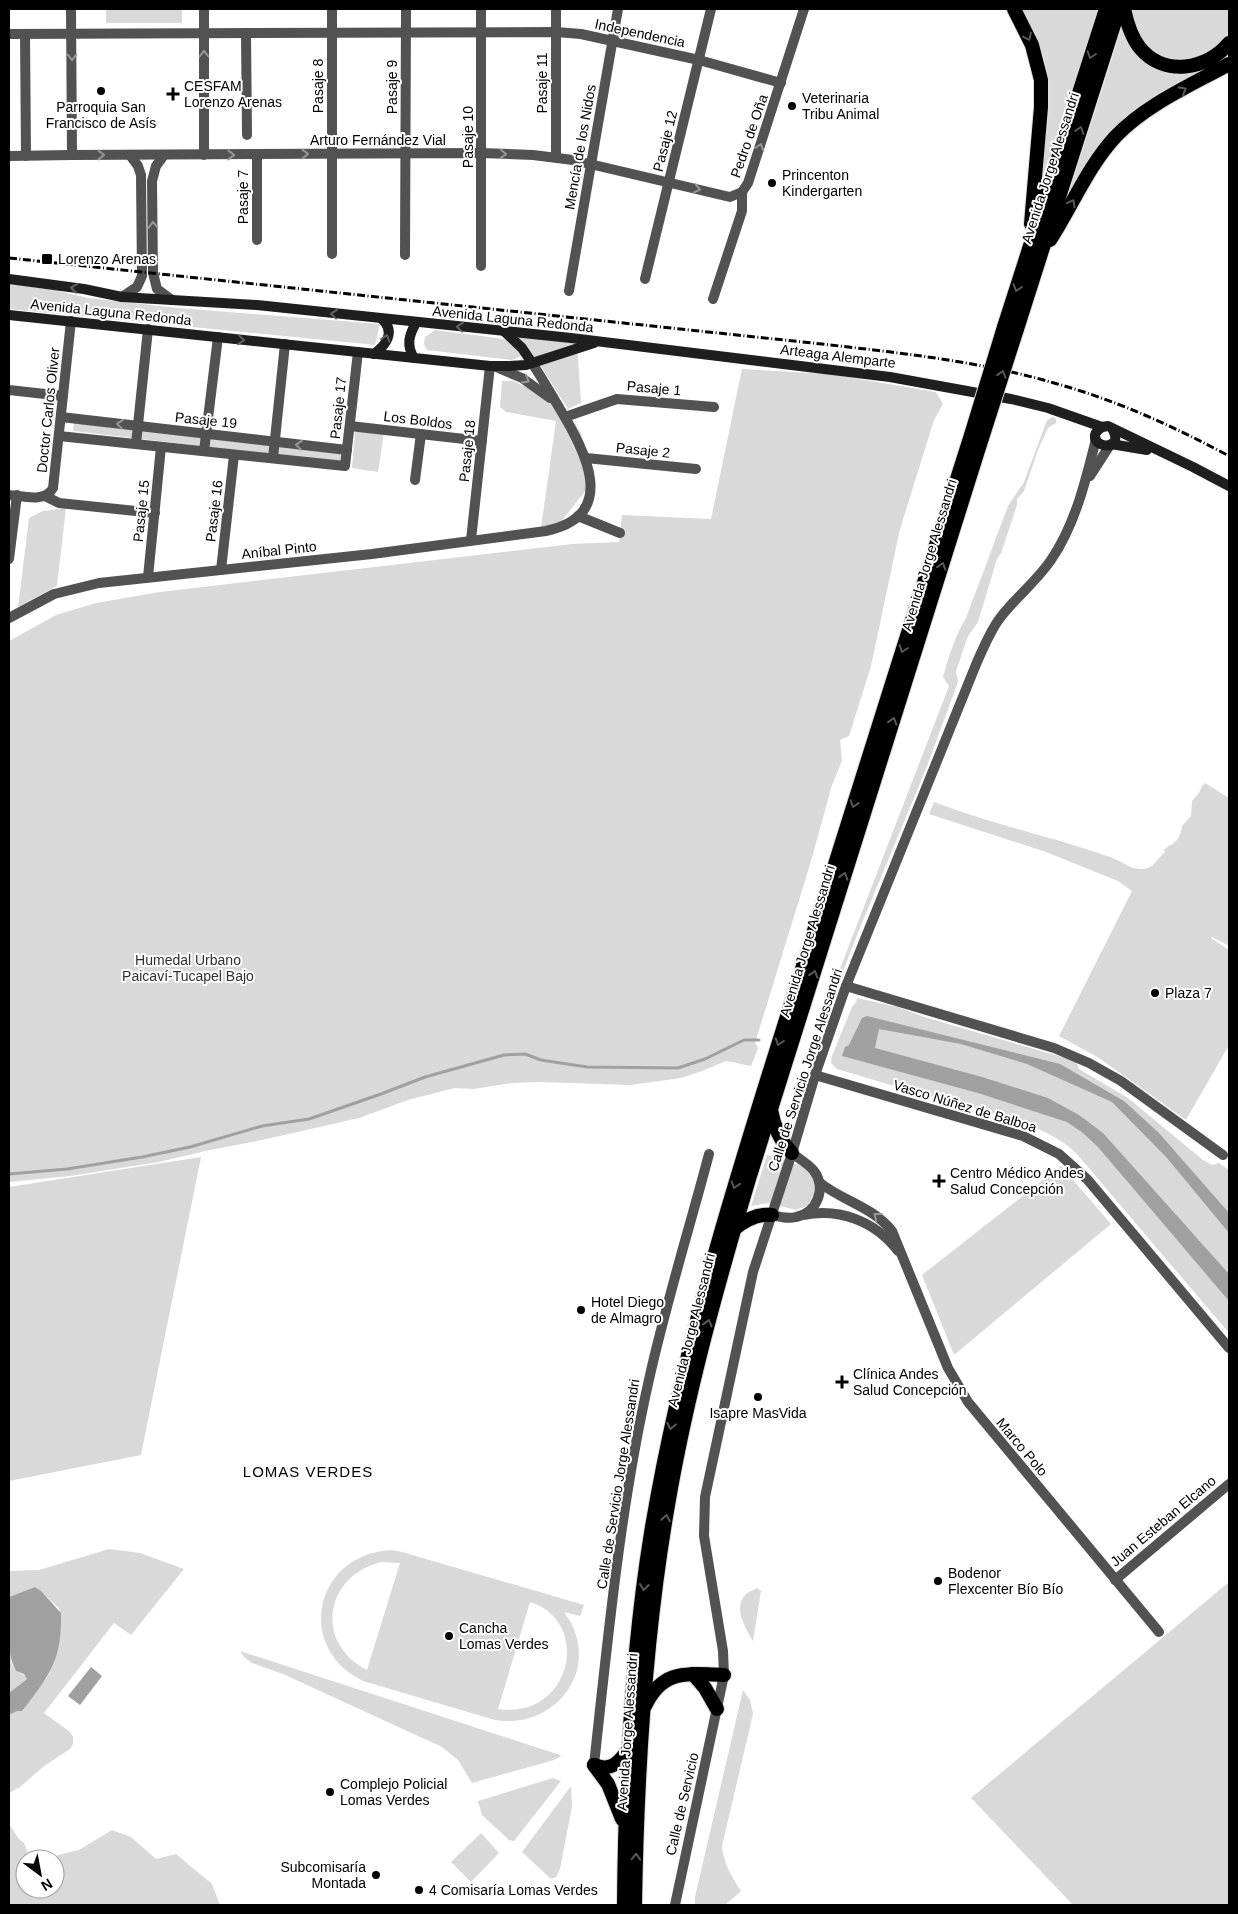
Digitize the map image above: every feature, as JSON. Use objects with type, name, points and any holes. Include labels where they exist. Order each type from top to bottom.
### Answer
[{"type":"highway","points":[[1014,9],[1036,56],[1042,87],[1034,255]]},
{"type":"highway","name":"Avenida Jorge Alessandri","points":[[1034,255],[1106,9]]},
{"type":"highway","name":"Avenida Jorge Alessandri","points":[[624,1905],[628,1750],[634,1669],[651,1535],[672,1422],[694,1327],[749,1138],[1010,328],[1118,9]]},
{"type":"highway","points":[[1124,9],[1129,28],[1141,49],[1152,59],[1167,66],[1184,67],[1203,63],[1219,54],[1229,43]]},
{"type":"highway","points":[[1034,255],[1100,157],[1116,137],[1145,112],[1229,64]]},
{"type":"highway","name":"Avenida Jorge Alessandri","points":[[635,1905],[643,1712],[655,1591],[675,1469],[704,1339],[734,1229],[976,436]]},
{"type":"highway","points":[[771,1110],[772,1119],[779,1137],[792,1153]]},
{"type":"highway","points":[[734,1229],[754,1216],[766,1214],[779,1216]]},
{"type":"highway","points":[[693,1674],[706,1688],[717,1710]]},
{"type":"highway","points":[[643,1712],[649,1698],[663,1682],[679,1675],[724,1675]]},
{"type":"highway","points":[[594,1765],[604,1768],[613,1767],[628,1750]]},
{"type":"highway","points":[[594,1765],[613,1794],[625,1826]]},
{"type":"main road","name":"Avenida Laguna Redonda","points":[[9,278],[84,289],[122,297],[257,306],[600,342]]},
{"type":"main road","name":"Avenida Laguna Redonda","points":[[9,315],[490,366],[532,363],[600,342]]},
{"type":"main road","points":[[374,354],[383,347],[388,339],[389,329],[382,319]]},
{"type":"main road","points":[[414,358],[409,349],[408,340],[416,323]]},
{"type":"main road","points":[[505,332],[522,348],[532,363]]},
{"type":"main road","name":"Arteaga Alemparte","points":[[600,342],[915,380],[1011,399],[1069,415],[1102,427]]},
{"type":"main road","name":"Arteaga Alemparte","points":[[1069,415],[1096,438]]},
{"type":"main road","points":[[1160,452],[1101,445],[1096,438],[1096,432],[1102,427],[1108,426],[1193,466],[1229,486]]},
{"type":"main road","points":[[1110,445],[1115,438],[1113,430]]},
{"type":"street","points":[[72,9],[72,155]]},
{"type":"street","points":[[204,9],[204,155]]},
{"type":"street","name":"Pasaje 8","points":[[332,9],[332,254]]},
{"type":"street","name":"Pasaje 9","points":[[406,9],[406,255]]},
{"type":"street","name":"Pasaje 10","points":[[481,9],[482,266]]},
{"type":"street","name":"Pasaje 11","points":[[556,9],[556,157]]},
{"type":"street","name":"Mencía de los Nidos","points":[[569,290],[618,9]]},
{"type":"street","name":"Pasaje 12","points":[[645,279],[711,9]]},
{"type":"street","name":"Pedro de Oña","points":[[713,299],[742,212],[742,192],[748,183],[804,9]]},
{"type":"street","name":"Independencia","points":[[9,34],[556,32],[582,34],[612,40],[699,60],[781,83]]},
{"type":"street","points":[[246,33],[247,135]]},
{"type":"street","points":[[25,34],[26,156]]},
{"type":"street","name":"Arturo Fernández Vial","points":[[9,156],[481,153],[556,157],[730,196],[742,192]]},
{"type":"street","name":"Pasaje 7","points":[[257,154],[257,240]]},
{"type":"street","points":[[122,297],[137,287],[142,276],[141,180],[138,166],[130,155]]},
{"type":"street","points":[[164,155],[156,166],[152,181],[153,273],[157,289],[172,300]]},
{"type":"street","name":"Doctor Carlos Oliver","points":[[45,496],[53,488],[71,321]]},
{"type":"street","points":[[136,444],[148,329]]},
{"type":"street","points":[[204,451],[218,337]]},
{"type":"street","points":[[59,436],[273,458],[285,344]]},
{"type":"street","name":"Pasaje 17","points":[[273,458],[346,466],[358,352]]},
{"type":"street","points":[[532,363],[577,437],[586,458],[590,474],[590,495],[578,516],[620,533]]},
{"type":"street","points":[[490,366],[522,378],[557,404]]},
{"type":"street","name":"Pasaje 18","points":[[471,540],[490,366]]},
{"type":"street","points":[[9,390],[63,396]]},
{"type":"street","name":"Pasaje 1","points":[[565,417],[617,399],[714,407]]},
{"type":"street","name":"Pasaje 19","points":[[61,417],[347,450]]},
{"type":"street","name":"Los Boldos","points":[[350,426],[482,441]]},
{"type":"street","points":[[415,480],[421,434]]},
{"type":"street","name":"Calle de Servicio Jorge Alessandri","points":[[717,1710],[724,1675],[724,1659],[704,1536],[705,1497],[743,1315],[763,1238],[779,1216],[792,1153],[815,1076],[846,986],[989,635],[1000,618],[1050,561],[1067,532],[1085,483],[1096,438]]},
{"type":"street","name":"Calle de Servicio Jorge Alessandri","points":[[1085,483],[1110,445]]},
{"type":"street","name":"Pasaje 15","points":[[148,577],[162,447]]},
{"type":"street","name":"Pasaje 16","points":[[221,570],[234,454]]},
{"type":"street","name":"Pasaje 2","points":[[586,458],[696,469]]},
{"type":"street","points":[[9,559],[13,495],[45,496],[59,502],[155,513]]},
{"type":"street","name":"Aníbal Pinto","points":[[9,618],[39,601],[66,590],[99,583],[372,554],[559,528],[578,516]]},
{"type":"street","points":[[846,986],[1054,1048],[1089,1063],[1122,1081],[1223,1155]]},
{"type":"street","name":"Vasco Núñez de Balboa","points":[[815,1076],[1023,1136],[1059,1154],[1087,1179],[1229,1348]]},
{"type":"street","name":"Marco Polo","points":[[798,1135],[800,1148],[806,1164],[814,1172],[819,1182],[835,1194],[882,1219],[896,1238],[948,1368],[959,1389],[973,1409],[1159,1632]]},
{"type":"street","points":[[792,1153],[806,1164]]},
{"type":"street","name":"Calle de Servicio Jorge Alessandri","points":[[594,1765],[617,1566],[640,1422],[658,1340],[709,1154]]},
{"type":"street","points":[[803,1215],[816,1204],[820,1193],[819,1182]]},
{"type":"street","name":"Marco Polo","points":[[779,1216],[833,1213],[860,1221],[883,1235],[902,1256]]},
{"type":"street","name":"Juan Esteban Elcano","points":[[1115,1580],[1229,1484]]},
{"type":"street","name":"Calle de Servicio","points":[[675,1905],[681,1870],[717,1710]]},
{"type":"green space","points":[[106,9],[182,9],[182,23],[106,23]]},
{"type":"green space","points":[[1022,9],[1099,9],[1040,188],[1048,123],[1049,89],[1040,45]]},
{"type":"green space","points":[[1131,9],[1229,9],[1229,33],[1209,53],[1197,59],[1173,61],[1149,50],[1139,39]]},
{"type":"green space","points":[[1123,24],[1155,66],[1229,52],[1229,58],[1151,102],[1067,198]]},
{"type":"green space","points":[[9,284],[54,290],[88,298],[178,308],[380,324],[375,345],[9,309]]},
{"type":"green space","points":[[435,330],[512,340],[522,356],[512,360],[427,350],[424,344],[425,337]]},
{"type":"green space","points":[[518,337],[577,343],[581,403],[568,409],[542,368]]},
{"type":"green space","name":"Humedal Urbano Paicaví-Tucapel Bajo","points":[[742,369],[829,374],[936,392],[943,404],[934,420],[900,529],[871,666],[849,736],[840,740],[842,761],[832,785],[811,861],[755,1043],[758,1048],[751,1066],[726,1061],[681,1078],[630,1085],[539,1082],[512,1083],[474,1089],[455,1088],[408,1100],[359,1118],[159,1162],[70,1176],[9,1182],[9,641],[56,615],[96,603],[160,592],[572,544],[619,542],[622,515],[711,519]]},
{"type":"green space","points":[[502,381],[513,381],[531,389],[569,414],[581,433],[590,464],[587,489],[559,524],[541,528],[556,421],[506,412],[500,407]]},
{"type":"green space","points":[[1053,417],[1056,419],[1056,423],[1048,428],[1038,450],[1024,491],[1017,499],[1017,505],[1001,553],[997,559],[978,622],[968,636],[956,671],[958,682],[926,769],[857,935],[826,1016],[823,1013],[949,686],[943,677],[953,646],[966,618],[1008,506],[1024,482],[1047,420]]},
{"type":"green space","points":[[74,423],[346,454],[345,463],[73,431]]},
{"type":"green space","points":[[355,432],[384,432],[378,472],[352,468]]},
{"type":"green space","points":[[66,508],[57,586],[18,607],[29,518],[43,511]]},
{"type":"green space","name":"Plaza 7","points":[[1205,783],[1229,798],[1229,946],[1211,938],[1229,950],[1229,1045],[1186,1120],[1099,1058],[1059,1036],[1132,891],[1118,881],[1046,852],[929,814],[934,802],[973,816],[1092,851],[1138,869],[1146,869],[1165,852],[1165,848],[1176,841],[1182,826],[1191,816],[1192,801]]},
{"type":"green space","points":[[857,998],[898,1007],[924,1017],[1076,1061],[1079,1069],[1128,1098],[1203,1160],[1212,1165],[1219,1163],[1229,1170],[1229,1333],[1076,1153],[1064,1143],[1049,1134],[1016,1120],[837,1069],[831,1063],[832,1056]]},
{"type":"green space","points":[[767,1155],[800,1165],[810,1171],[816,1179],[816,1193],[807,1206],[796,1210],[768,1203],[751,1206]]},
{"type":"green space","points":[[201,1157],[141,1455],[9,1481],[9,1187]]},
{"type":"green space","points":[[1061,1166],[1111,1224],[954,1355],[922,1275]]},
{"type":"green space","points":[[109,1549],[140,1553],[184,1569],[131,1635],[114,1623],[44,1713],[70,1732],[73,1737],[73,1744],[70,1749],[44,1766],[20,1787],[9,1793],[9,1715],[42,1684],[49,1674],[57,1651],[61,1621],[58,1607],[35,1587],[9,1597],[9,1571],[39,1570]]},
{"type":"green space","name":"Cancha Lomas Verdes","points":[[391,1550],[402,1552],[584,1605],[580,1616],[564,1612],[575,1632],[579,1653],[576,1672],[568,1690],[555,1704],[538,1715],[518,1720],[495,1720],[363,1681],[341,1666],[328,1647],[321,1626],[323,1604],[331,1584],[345,1567],[365,1555]],"holes":[[[382,1562],[400,1563],[367,1670],[350,1658],[339,1644],[333,1628],[333,1611],[338,1595],[348,1581],[363,1569]],[[530,1602],[550,1613],[562,1629],[567,1648],[565,1667],[557,1685],[543,1700],[523,1708],[498,1709]]]},
{"type":"green space","points":[[1229,1582],[1229,1905],[1073,1905],[971,1798]]},
{"type":"green space","points":[[757,1588],[761,1591],[753,1641],[742,1618],[740,1605],[746,1594]]},
{"type":"green space","points":[[9,1643],[12,1665],[16,1671],[26,1676],[27,1679],[9,1693]]},
{"type":"green space","points":[[240,1651],[561,1756],[554,1760],[472,1783],[458,1760],[442,1747],[283,1674],[252,1663]]},
{"type":"green space","points":[[743,1690],[750,1700],[753,1714],[722,1846],[726,1864],[741,1891],[725,1905],[695,1905],[695,1897]]},
{"type":"green space","points":[[553,1778],[561,1781],[514,1841],[509,1840],[482,1815],[478,1801]]},
{"type":"green space","points":[[571,1786],[572,1806],[560,1869],[556,1877],[551,1879],[522,1852]]},
{"type":"green space","points":[[9,1824],[24,1843],[26,1849],[15,1849],[15,1899],[65,1899],[65,1853],[79,1850],[112,1830],[131,1837],[156,1859],[176,1854],[212,1884],[220,1905],[9,1905]]},
{"type":"green space","points":[[481,1833],[499,1853],[471,1882],[451,1862]]},
{"type":"shaded area","points":[[867,1016],[1060,1064],[1124,1101],[1159,1133],[1229,1213],[1229,1233],[1167,1158],[1112,1102],[1027,1064],[961,1044],[879,1029],[875,1048],[982,1077],[1048,1098],[1079,1115],[1103,1133],[1229,1274],[1229,1301],[1098,1147],[1067,1122],[978,1093],[842,1056],[845,1047],[849,1045],[862,1018]]},
{"type":"shaded area","points":[[35,1587],[61,1613],[59,1643],[47,1677],[22,1711],[9,1715],[9,1693],[27,1679],[24,1674],[16,1671],[10,1654],[8,1635],[9,1597]]},
{"type":"shaded area","points":[[91,1667],[102,1676],[80,1705],[68,1696]]},
{"type":"waterway","points":[[9,1174],[67,1169],[142,1157],[190,1147],[262,1126],[309,1119],[425,1077],[504,1055],[525,1054],[541,1060],[587,1067],[678,1068],[705,1059],[744,1040],[759,1040]]},
{"type":"railway","points":[[9,258],[822,344],[968,363],[1026,375],[1100,397],[1187,434],[1229,456]]},
{"type":"place","name":"Parroquia San Francisco de Asís","points":[[101,91]]},
{"type":"place","name":"CESFAM Lorenzo Arenas","points":[[173,94]]},
{"type":"place","name":"Veterinaria Tribu Animal","points":[[792,106]]},
{"type":"place","name":"Princenton Kindergarten","points":[[772,183]]},
{"type":"place","name":"Lorenzo Arenas","points":[[47,259]]},
{"type":"place","name":"Plaza 7","points":[[1155,993]]},
{"type":"place","name":"Centro Médico Andes Salud Concepción","points":[[939,1181]]},
{"type":"place","name":"Hotel Diego de Almagro","points":[[581,1310]]},
{"type":"place","name":"Clínica Andes Salud Concepción","points":[[842,1382]]},
{"type":"place","name":"Isapre MasVida","points":[[758,1397]]},
{"type":"place","name":"Bodenor Flexcenter Bío Bío","points":[[938,1581]]},
{"type":"place","name":"Cancha Lomas Verdes","points":[[449,1636]]},
{"type":"place","name":"Complejo Policial Lomas Verdes","points":[[330,1792]]},
{"type":"place","name":"Subcomisaría Montada","points":[[376,1875]]},
{"type":"place","name":"4 Comisaría Lomas Verdes","points":[[419,1890]]},
{"type":"district","name":"LOMAS VERDES","points":[[308,1471]]}]
